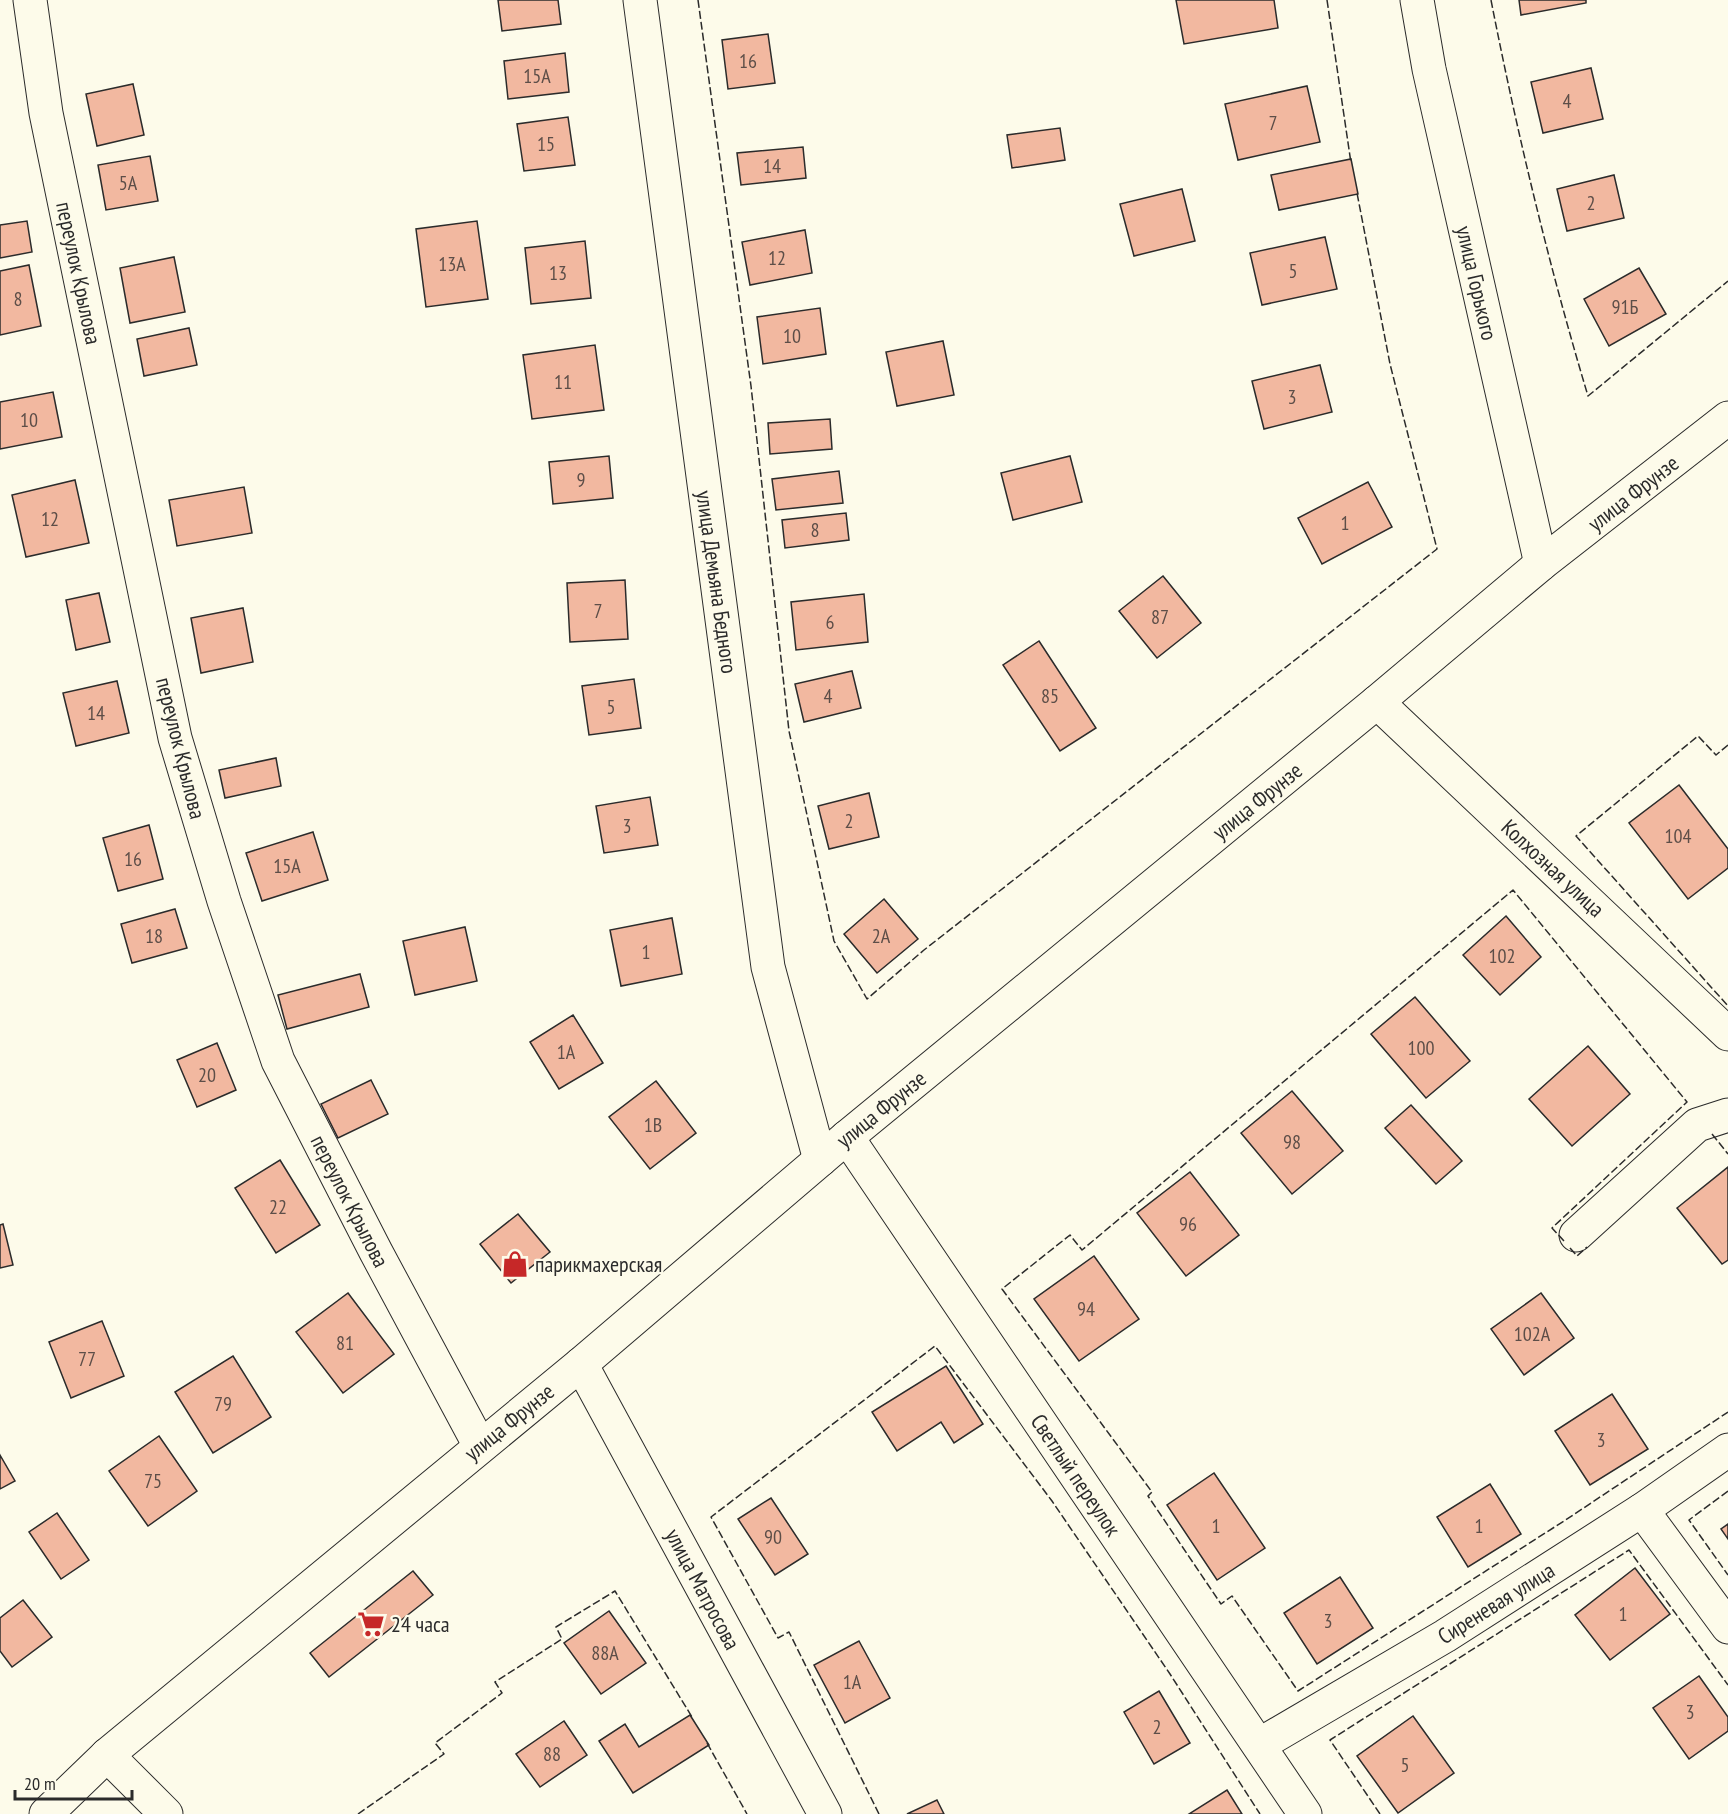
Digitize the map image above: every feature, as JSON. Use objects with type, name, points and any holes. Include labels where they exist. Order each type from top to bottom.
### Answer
[{"type":"street","name":"переулок Крылова","points":[[30,0],[46,113],[175,738],[224,901],[278,1061],[376,1252],[480,1446]]},
{"type":"street","name":"улица Демьяна Бедного","points":[[640,0],[768,967],[820,1160]]},
{"type":"street","name":"улица Горького","points":[[1417,0],[1429,69],[1541,564]]},
{"type":"street","name":"улица Фрунзе","points":[[46,1814],[107,1755],[581,1364],[847,1137],[1377,702],[1541,564],[1728,418]]},
{"type":"street","name":"Колхозная улица","points":[[1377,702],[1728,1034]]},
{"type":"street","points":[[1576,1235],[1697,1125],[1728,1115]]},
{"type":"street","name":"Светлый переулок","points":[[847,1137],[1305,1814]]},
{"type":"street","name":"улица Матросова","points":[[581,1364],[825,1814]]},
{"type":"street","name":"Сиреневая улица","points":[[1258,1745],[1445,1636],[1642,1510],[1728,1450]]},
{"type":"street","points":[[1642,1510],[1728,1627]]},
{"type":"street","points":[[107,1755],[166,1814]]},
{"type":"building","points":[[498,0],[558,0],[561,24],[502,31]]},
{"type":"building","points":[[1176,0],[1274,0],[1278,28],[1184,44]]},
{"type":"building","points":[[1519,0],[1586,0],[1586,3],[1521,15]]},
{"type":"building","points":[[768,34],[775,83],[728,89],[722,40]]},
{"type":"building","points":[[565,53],[569,92],[508,99],[504,61]]},
{"type":"building","points":[[1591,68],[1603,119],[1543,133],[1531,82]]},
{"type":"building","points":[[133,84],[144,135],[97,146],[86,94]]},
{"type":"building","points":[[1307,86],[1320,142],[1238,160],[1225,104]]},
{"type":"building","points":[[568,117],[575,165],[524,171],[517,124]]},
{"type":"building","points":[[1060,128],[1065,160],[1012,168],[1007,135]]},
{"type":"building","points":[[803,147],[806,178],[741,185],[737,153]]},
{"type":"building","points":[[150,156],[158,201],[106,210],[98,165]]},
{"type":"building","points":[[1351,159],[1358,194],[1279,210],[1271,175]]},
{"type":"building","points":[[1614,175],[1624,218],[1567,231],[1557,189]]},
{"type":"building","points":[[1182,189],[1195,241],[1134,256],[1120,204]]},
{"type":"building","points":[[27,221],[32,252],[0,258],[0,225]]},
{"type":"building","points":[[477,221],[488,299],[426,307],[416,229]]},
{"type":"building","points":[[805,230],[812,273],[750,285],[742,242]]},
{"type":"building","points":[[1325,237],[1337,289],[1262,305],[1250,253]]},
{"type":"building","points":[[585,241],[591,298],[531,304],[525,248]]},
{"type":"building","points":[[174,257],[185,312],[130,323],[120,268]]},
{"type":"building","points":[[29,265],[41,326],[0,335],[0,271]]},
{"type":"building","points":[[1639,268],[1666,314],[1609,346],[1584,299]]},
{"type":"building","points":[[820,308],[826,354],[763,364],[757,317]]},
{"type":"building","points":[[189,328],[197,365],[144,376],[137,339]]},
{"type":"building","points":[[943,341],[954,395],[897,406],[886,352]]},
{"type":"building","points":[[595,345],[604,410],[532,419],[523,355]]},
{"type":"building","points":[[1320,365],[1332,412],[1264,429],[1252,381]]},
{"type":"building","points":[[53,392],[62,437],[0,449],[0,402]]},
{"type":"building","points":[[830,419],[832,449],[770,454],[768,423]]},
{"type":"building","points":[[609,456],[613,498],[553,504],[549,462]]},
{"type":"building","points":[[1070,456],[1082,502],[1013,520],[1001,473]]},
{"type":"building","points":[[839,471],[843,503],[776,510],[772,479]]},
{"type":"building","points":[[75,480],[89,543],[26,557],[12,495]]},
{"type":"building","points":[[1368,482],[1392,527],[1322,564],[1298,518]]},
{"type":"building","points":[[244,487],[252,533],[177,546],[169,500]]},
{"type":"building","points":[[846,513],[849,540],[785,548],[782,520]]},
{"type":"building","points":[[1163,576],[1201,623],[1157,658],[1119,611]]},
{"type":"building","points":[[625,580],[628,639],[570,642],[567,583]]},
{"type":"building","points":[[99,593],[110,642],[76,650],[66,600]]},
{"type":"building","points":[[864,594],[868,642],[796,650],[791,602]]},
{"type":"building","points":[[243,608],[253,662],[201,673],[191,618]]},
{"type":"building","points":[[1039,641],[1096,728],[1060,751],[1003,665]]},
{"type":"building","points":[[852,671],[861,708],[804,722],[795,684]]},
{"type":"building","points":[[634,679],[641,728],[589,735],[582,686]]},
{"type":"building","points":[[117,681],[129,733],[76,746],[63,693]]},
{"type":"building","points":[[276,758],[281,786],[225,798],[219,770]]},
{"type":"building","points":[[1679,785],[1728,849],[1728,868],[1688,899],[1629,823]]},
{"type":"building","points":[[869,793],[879,837],[829,849],[818,806]]},
{"type":"building","points":[[650,797],[658,845],[604,853],[596,806]]},
{"type":"building","points":[[149,825],[163,879],[118,891],[103,838]]},
{"type":"building","points":[[313,832],[328,880],[262,901],[246,853]]},
{"type":"building","points":[[884,899],[918,939],[877,973],[844,934]]},
{"type":"building","points":[[175,909],[187,948],[132,963],[121,924]]},
{"type":"building","points":[[1506,916],[1541,957],[1500,995],[1463,955]]},
{"type":"building","points":[[672,918],[682,974],[621,986],[610,930]]},
{"type":"building","points":[[465,927],[477,981],[415,995],[403,941]]},
{"type":"building","points":[[360,974],[369,1007],[287,1029],[278,995]]},
{"type":"building","points":[[1415,997],[1470,1061],[1426,1098],[1371,1034]]},
{"type":"building","points":[[573,1015],[603,1063],[559,1089],[530,1042]]},
{"type":"building","points":[[217,1043],[236,1090],[197,1107],[177,1060]]},
{"type":"building","points":[[1588,1046],[1630,1094],[1572,1146],[1529,1099]]},
{"type":"building","points":[[371,1080],[388,1114],[338,1138],[321,1104]]},
{"type":"building","points":[[656,1081],[696,1133],[650,1169],[609,1117]]},
{"type":"building","points":[[1292,1091],[1343,1151],[1292,1194],[1241,1133]]},
{"type":"building","points":[[1411,1105],[1462,1161],[1436,1184],[1385,1128]]},
{"type":"building","points":[[280,1160],[320,1225],[276,1253],[235,1188]]},
{"type":"building","points":[[1728,1167],[1728,1260],[1722,1264],[1677,1208]]},
{"type":"building","points":[[1190,1172],[1239,1235],[1186,1276],[1137,1213]]},
{"type":"building","points":[[518,1214],[550,1252],[511,1283],[480,1244]]},
{"type":"building","points":[[3,1224],[13,1265],[0,1268],[0,1225]]},
{"type":"building","points":[[1094,1256],[1139,1319],[1079,1361],[1034,1299]]},
{"type":"building","points":[[348,1293],[394,1354],[343,1393],[296,1332]]},
{"type":"building","points":[[1541,1293],[1574,1338],[1524,1375],[1491,1329]]},
{"type":"building","points":[[102,1321],[124,1376],[71,1398],[49,1342]]},
{"type":"building","points":[[233,1356],[271,1417],[213,1453],[175,1392]]},
{"type":"building","points":[[946,1366],[983,1424],[954,1443],[941,1422],[897,1451],[872,1412]]},
{"type":"building","points":[[1612,1394],[1648,1449],[1590,1485],[1555,1431]]},
{"type":"building","points":[[159,1436],[197,1491],[148,1526],[109,1471]]},
{"type":"building","points":[[0,1455],[15,1481],[0,1489]]},
{"type":"building","points":[[1214,1473],[1265,1548],[1217,1580],[1167,1505]]},
{"type":"building","points":[[1490,1484],[1521,1534],[1468,1567],[1437,1517]]},
{"type":"building","points":[[771,1498],[808,1554],[775,1575],[738,1519]]},
{"type":"building","points":[[57,1513],[89,1560],[61,1579],[29,1532]]},
{"type":"building","points":[[1728,1524],[1728,1539],[1721,1529]]},
{"type":"building","points":[[1635,1568],[1670,1614],[1610,1660],[1575,1615]]},
{"type":"building","name":"24 часа","points":[[413,1571],[433,1595],[329,1677],[310,1653]]},
{"type":"building","points":[[1340,1577],[1373,1628],[1317,1664],[1284,1613]]},
{"type":"building","points":[[23,1600],[52,1637],[12,1667],[0,1651],[0,1618]]},
{"type":"building","points":[[609,1611],[646,1663],[601,1694],[564,1643]]},
{"type":"building","points":[[859,1641],[890,1698],[845,1723],[814,1665]]},
{"type":"building","points":[[1699,1676],[1728,1717],[1728,1731],[1689,1759],[1653,1708]]},
{"type":"building","points":[[1159,1691],[1190,1743],[1154,1764],[1124,1712]]},
{"type":"building","points":[[690,1715],[709,1745],[633,1793],[599,1741],[625,1724],[639,1747]]},
{"type":"building","points":[[1413,1716],[1454,1773],[1398,1813],[1357,1756]]},
{"type":"building","points":[[564,1721],[587,1755],[540,1787],[516,1754]]},
{"type":"building","points":[[1227,1790],[1242,1814],[1189,1814]]},
{"type":"building","points":[[937,1800],[944,1814],[907,1814]]},
{"type":"fence","points":[[698,0],[751,386],[789,731],[834,941],[867,999],[924,950],[1437,549],[1390,364],[1357,193]]},
{"type":"fence","points":[[1327,0],[1351,163]]},
{"type":"fence","points":[[1491,0],[1535,199],[1588,396],[1728,281]]},
{"type":"fence","points":[[1728,745],[1716,755],[1698,736],[1576,836],[1728,1006]]},
{"type":"fence","points":[[1564,1241],[1552,1228],[1687,1102],[1513,890],[1082,1250],[1070,1235],[1002,1289],[1152,1492],[1148,1496],[1221,1604],[1232,1596],[1298,1691],[1564,1521],[1728,1412]]},
{"type":"fence","points":[[1712,1134],[1728,1154]]},
{"type":"fence","points":[[1570,1248],[1577,1256],[1587,1247]]},
{"type":"fence","points":[[879,1814],[789,1632],[778,1638],[711,1517],[935,1346],[1052,1501],[1170,1674],[1260,1814]]},
{"type":"fence","points":[[1728,1491],[1689,1520],[1728,1575]]},
{"type":"fence","points":[[1380,1814],[1330,1740],[1629,1550],[1728,1685]]},
{"type":"fence","points":[[358,1814],[444,1754],[435,1743],[502,1693],[495,1682],[562,1639],[556,1627],[615,1591],[692,1717]]},
{"type":"fence","points":[[707,1743],[747,1814]]},
{"type":"place","name":"парикмахерская","points":[[515,1264]]},
{"type":"place","name":"24 часа","points":[[371,1624]]}]
